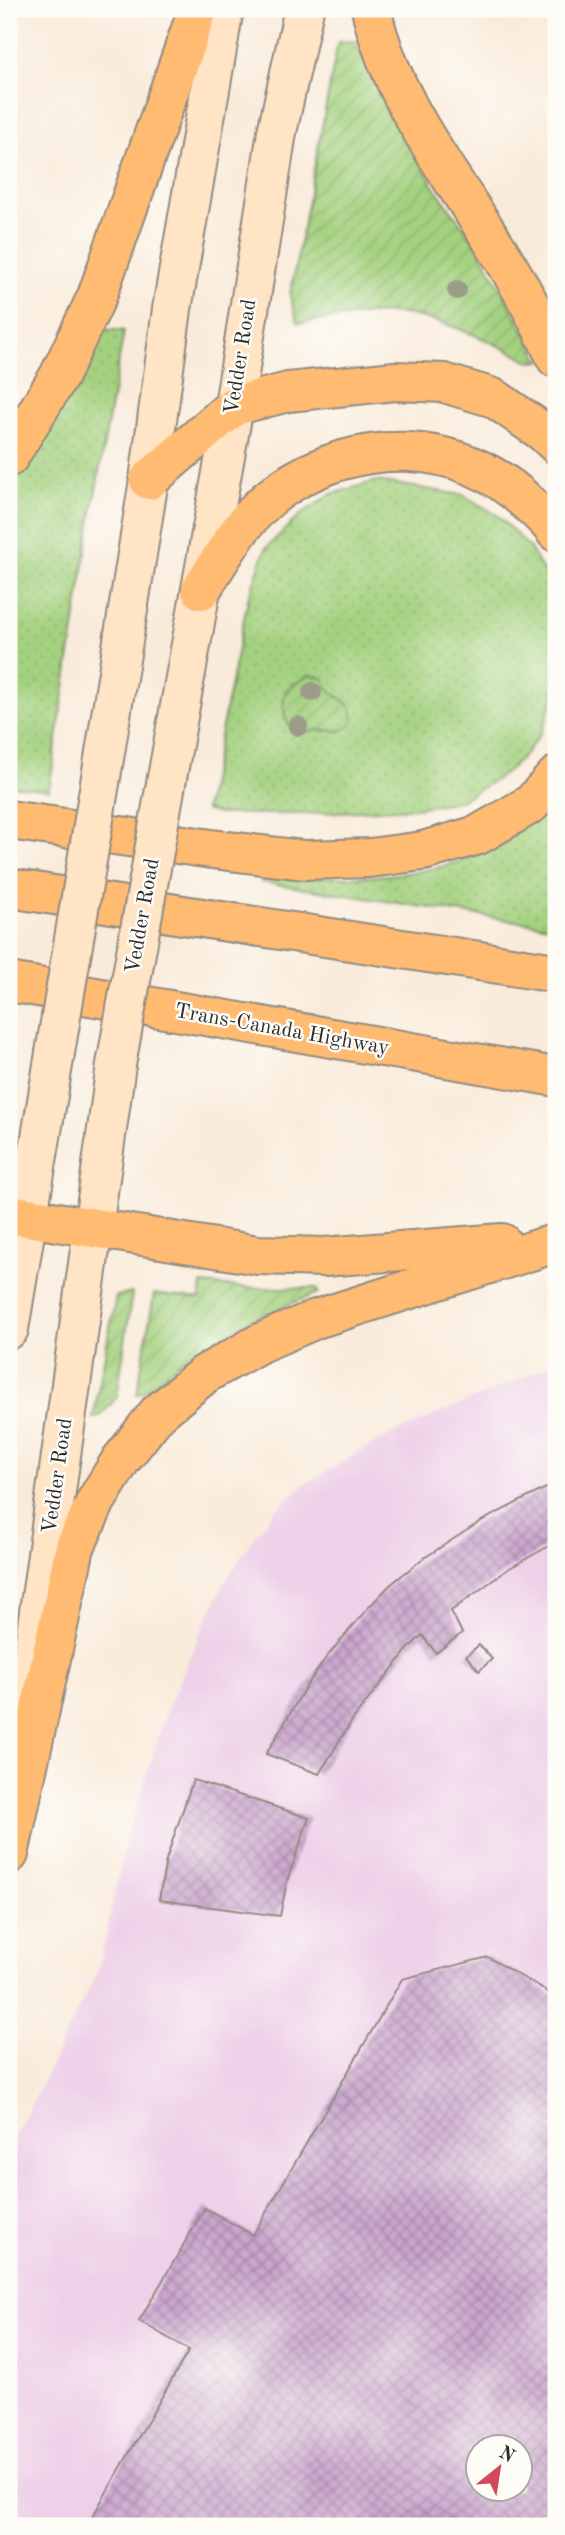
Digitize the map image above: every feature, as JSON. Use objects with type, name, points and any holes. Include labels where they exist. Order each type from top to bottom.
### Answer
[{"type":"highway","points":[[9,457],[60,376],[97,296],[198,9]]},
{"type":"highway","points":[[371,9],[392,77],[418,128],[523,290],[556,358]]},
{"type":"highway","points":[[149,480],[234,406],[288,391],[395,381],[444,383],[494,398],[556,444]]},
{"type":"highway","points":[[201,590],[237,532],[278,491],[318,468],[369,453],[424,452],[471,464],[510,486],[550,523],[556,533]]},
{"type":"highway","points":[[9,820],[304,860],[370,858],[423,851],[478,835],[531,804],[556,776]]},
{"type":"highway","points":[[9,888],[556,973]]},
{"type":"highway","name":"Trans-Canada Highway","points":[[9,982],[556,1077]]},
{"type":"highway","points":[[19,1216],[258,1255],[324,1256],[410,1252],[556,1241]]},
{"type":"highway","points":[[9,1854],[75,1547],[96,1501],[121,1460],[157,1414],[205,1374],[260,1343],[316,1319],[556,1241]]},
{"type":"main road","points":[[9,1329],[19,1216],[55,1054],[149,480],[172,309],[224,9]]},
{"type":"main road","name":"Vedder Road","points":[[9,1827],[116,1065],[234,406],[277,132],[304,9]]},
{"type":"shaded area","points":[[556,1363],[556,2526],[9,2526],[9,2170],[15,2137],[99,1968],[126,1840],[168,1707],[206,1620],[228,1577],[253,1539],[275,1510],[305,1484],[383,1438]]},
{"type":"green space","points":[[355,41],[401,130],[435,188],[478,247],[541,361],[532,362],[458,328],[399,313],[298,323],[290,296],[338,42]]},
{"type":"green space","points":[[101,329],[124,331],[93,506],[49,790],[9,785],[9,486],[25,465]]},
{"type":"green space","points":[[377,481],[463,495],[497,515],[530,548],[551,585],[556,608],[556,691],[541,733],[523,757],[500,777],[459,801],[416,808],[302,814],[219,814],[205,810],[248,599],[266,548],[300,515],[331,494]]},
{"type":"green space","points":[[310,675],[323,678],[331,691],[350,706],[354,720],[346,729],[294,733],[291,729],[284,710],[286,691]]},
{"type":"green space","points":[[556,802],[556,927],[260,882],[260,875],[376,876],[435,868],[462,861],[504,839]]},
{"type":"green space","points":[[202,1284],[248,1288],[317,1288],[318,1293],[250,1320],[190,1354],[144,1392],[137,1394],[154,1294],[200,1299]]},
{"type":"green space","points":[[132,1293],[117,1397],[100,1416],[93,1418],[116,1296]]},
{"type":"building","points":[[556,1483],[556,1542],[508,1569],[451,1611],[462,1633],[436,1653],[422,1635],[353,1719],[319,1774],[266,1754],[325,1659],[390,1585],[421,1560],[483,1520]]},
{"type":"building","points":[[479,1645],[492,1659],[479,1671],[466,1656]]},
{"type":"building","points":[[193,1780],[309,1818],[287,1881],[280,1916],[159,1900],[166,1860]]},
{"type":"building","points":[[488,1957],[556,1997],[556,2526],[87,2526],[189,2350],[139,2321],[205,2208],[253,2235],[402,1979]]}]
